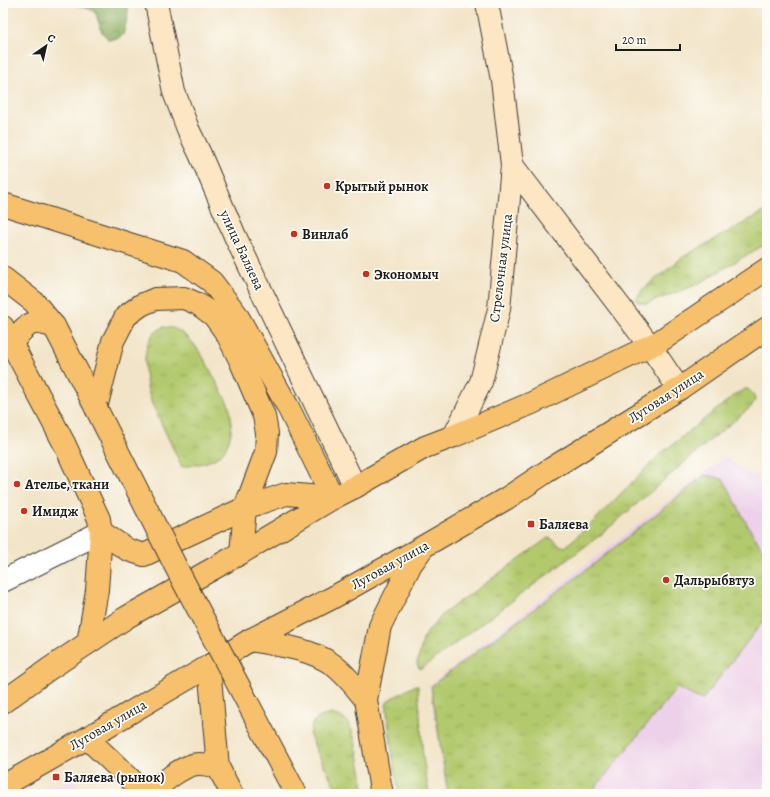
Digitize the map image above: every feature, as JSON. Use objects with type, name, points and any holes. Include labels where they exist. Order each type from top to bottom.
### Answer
[{"type":"main road","name":"улица Баляева","points":[[156,3],[174,92],[188,129],[235,236],[355,487]]},
{"type":"main road","name":"Стрелочная улица","points":[[454,436],[481,382],[499,309],[512,165],[502,80],[487,3]]},
{"type":"main road","points":[[512,165],[650,346],[679,389]]},
{"type":"main road","points":[[3,204],[183,261],[212,282],[237,315],[288,407],[333,498]]},
{"type":"main road","points":[[3,702],[48,669],[127,617],[241,553],[333,498],[425,447],[532,403],[660,341],[767,269]]},
{"type":"main road","points":[[3,278],[34,302],[54,326],[180,575],[296,794]]},
{"type":"main road","points":[[96,408],[113,341],[126,316],[140,305],[155,299],[184,298],[198,304],[214,316],[227,334],[240,360],[264,416],[267,433],[266,452],[245,508],[241,553]]},
{"type":"main road","points":[[54,326],[34,323],[22,330],[8,335],[64,443],[99,519],[101,532],[97,590],[88,643]]},
{"type":"main road","name":"Луговая улица","points":[[3,786],[209,666],[250,640],[332,598],[426,546],[507,498],[679,389],[767,328]]},
{"type":"main road","points":[[101,532],[128,550],[144,555],[245,508],[286,494],[333,498]]},
{"type":"main road","points":[[382,794],[366,700],[380,626],[411,564],[426,546]]},
{"type":"main road","points":[[250,640],[302,651],[320,657],[333,665],[350,680],[366,700]]},
{"type":"main road","points":[[209,666],[218,767],[232,794]]},
{"type":"main road","points":[[87,738],[146,794]]},
{"type":"main road","points":[[150,794],[160,784],[183,768],[199,763],[218,767]]},
{"type":"street","points":[[3,581],[101,532]]},
{"type":"shaded area","name":"Дальрыбвтуз","points":[[726,456],[740,469],[751,474],[764,475],[767,473],[767,794],[447,794],[430,685]]},
{"type":"shaded area","points":[[76,781],[78,794],[21,794],[26,791]]},
{"type":"green space","points":[[72,3],[126,3],[128,15],[123,35],[109,40],[102,32],[96,14],[92,10]]},
{"type":"green space","points":[[767,210],[767,243],[698,284],[646,304],[638,302],[636,299],[642,290],[683,257]]},
{"type":"green space","points":[[163,327],[174,328],[189,339],[195,346],[201,354],[229,406],[231,431],[228,443],[222,453],[209,461],[182,467],[152,404],[147,387],[145,358],[147,345],[153,334]]},
{"type":"green space","points":[[748,389],[754,395],[755,400],[751,407],[603,533],[421,669],[418,667],[417,663],[424,636],[444,613],[548,538],[565,547],[592,523],[659,455],[736,394]]},
{"type":"green space","name":"Дальрыбвтуз","points":[[705,475],[724,480],[748,526],[767,557],[767,616],[702,700],[677,688],[590,794],[448,794],[431,686],[590,567]]},
{"type":"green space","points":[[416,685],[418,686],[423,757],[429,794],[399,794],[386,704],[389,700]]},
{"type":"green space","points":[[331,714],[344,719],[351,727],[365,794],[339,794],[317,752],[310,735],[313,722],[320,717]]},
{"type":"place","name":"Крытый рынок","points":[[327,186]]},
{"type":"place","name":"Винлаб","points":[[294,234]]},
{"type":"place","name":"Экономыч","points":[[366,274]]},
{"type":"place","name":"Ателье, ткани","points":[[17,484]]},
{"type":"place","name":"Имидж","points":[[24,511]]},
{"type":"place","name":"Баляева","points":[[531,524]]},
{"type":"place","name":"Дальрыбвтуз","points":[[666,580]]},
{"type":"place","name":"Баляева (рынок)","points":[[56,777]]}]
